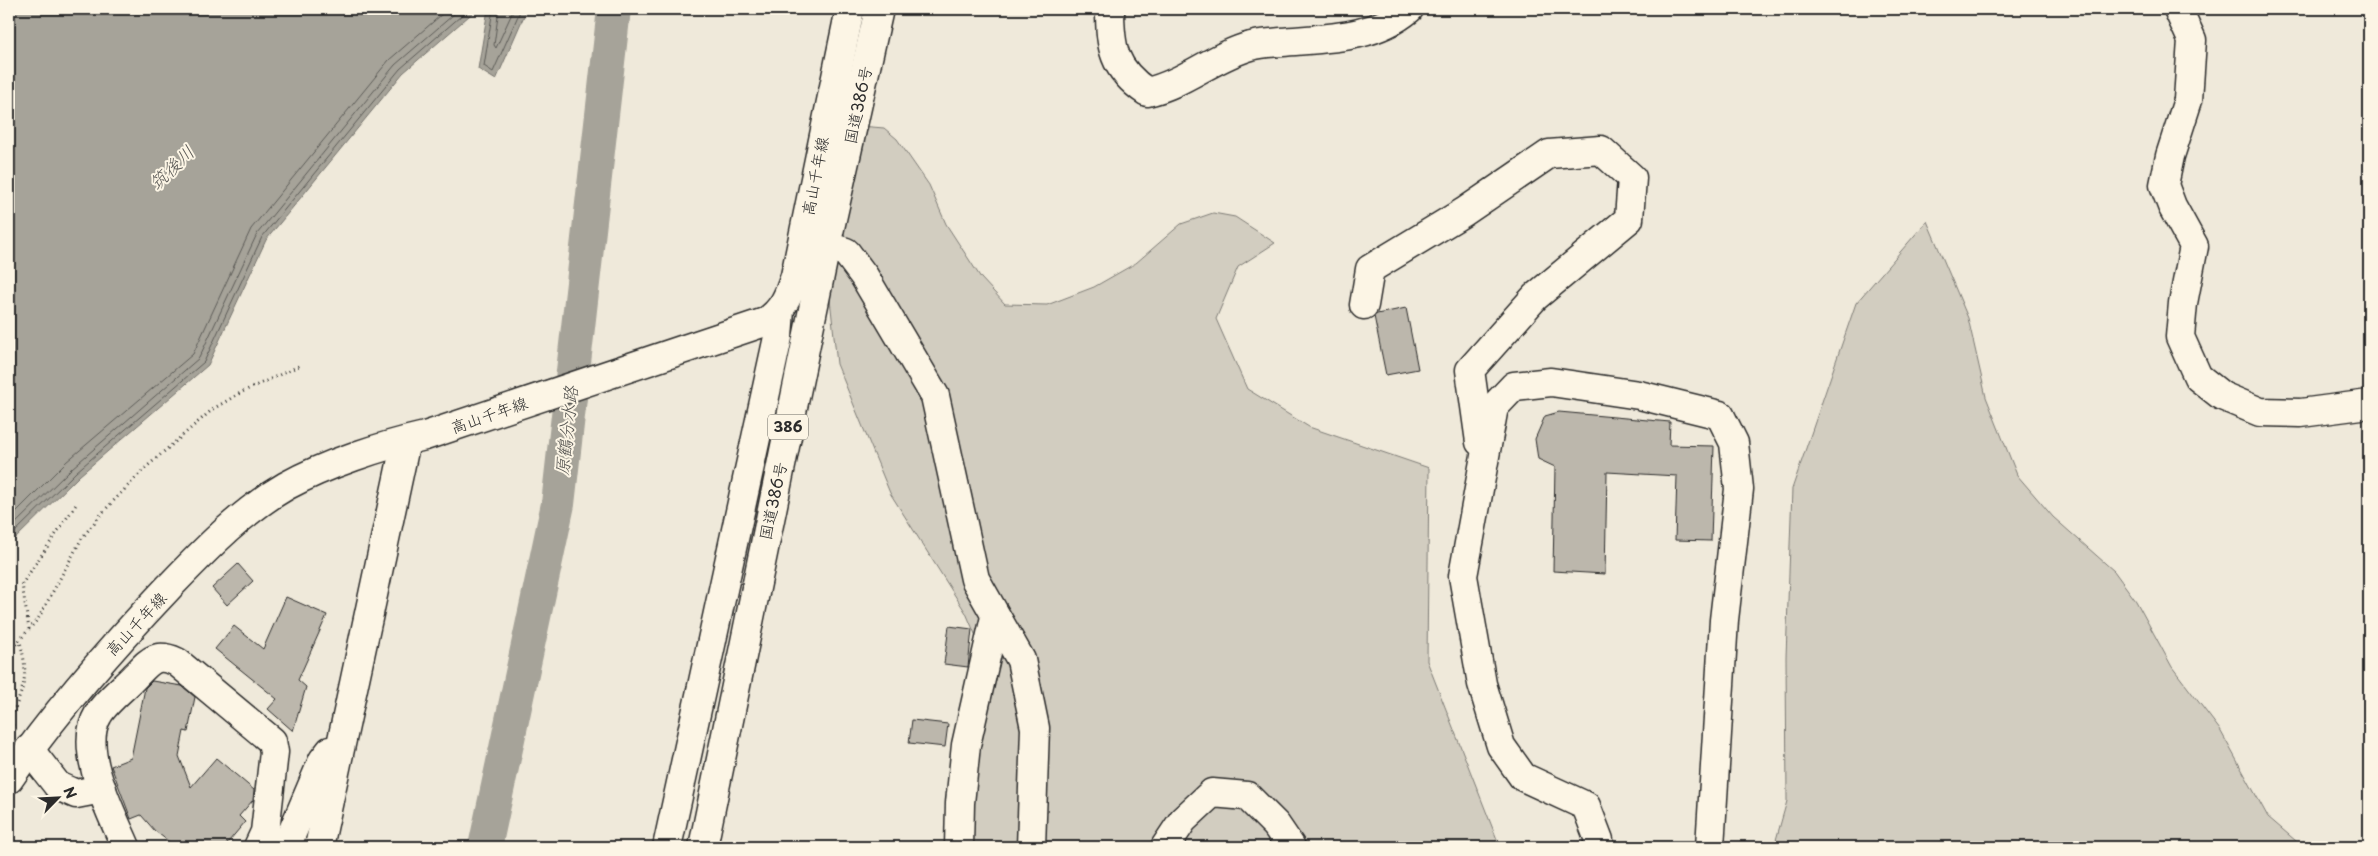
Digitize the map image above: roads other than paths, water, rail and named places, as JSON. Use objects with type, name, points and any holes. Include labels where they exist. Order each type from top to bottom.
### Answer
[{"type":"main road","name":"高山千年線","points":[[9,779],[29,749],[124,634],[203,552],[238,520],[263,501],[301,478],[773,316],[788,296],[795,276],[850,9]]},
{"type":"main road","name":"国道386号","points":[[703,847],[826,246],[878,9]]},
{"type":"main road","points":[[1110,9],[1109,38],[1116,58],[1130,80],[1147,92],[1164,88],[1207,63],[1252,45],[1334,39],[1370,31],[1402,15],[1409,9]]},
{"type":"main road","points":[[2178,9],[2192,40],[2188,100],[2170,156],[2164,185],[2172,206],[2194,246],[2183,303],[2180,337],[2198,377],[2222,396],[2260,412],[2301,413],[2362,403],[2369,404]]},
{"type":"main road","points":[[1364,305],[1370,269],[1464,212],[1549,154],[1602,150],[1632,178],[1629,218],[1534,297],[1470,370],[1484,463]]},
{"type":"main road","points":[[826,246],[846,252],[864,276],[935,396],[975,579],[995,617],[1022,660],[1036,728],[1031,847]]},
{"type":"main road","points":[[667,847],[778,337],[773,316]]},
{"type":"main road","points":[[1597,847],[1598,840],[1586,806],[1523,777],[1500,746],[1482,684],[1463,576],[1494,407],[1514,386],[1551,382],[1639,394],[1693,407],[1720,416],[1734,443],[1739,489],[1724,620],[1710,847]]},
{"type":"main road","points":[[319,847],[342,736],[415,439]]},
{"type":"main road","points":[[959,847],[960,803],[966,745],[995,617]]},
{"type":"main road","points":[[126,847],[102,789],[92,746],[92,730],[98,715],[152,660],[164,656],[177,662],[272,741],[274,752],[265,832],[258,847]]},
{"type":"main road","points":[[286,847],[323,760],[342,736]]},
{"type":"main road","points":[[29,749],[58,786],[76,794],[102,789]]},
{"type":"main road","points":[[1165,847],[1183,820],[1212,793],[1247,796],[1276,825],[1291,847]]},
{"type":"water","name":"筑後川","points":[[9,9],[477,9],[403,73],[266,240],[208,365],[79,476],[9,545]]},
{"type":"water","points":[[488,9],[527,9],[496,80],[478,69]]},
{"type":"waterway","name":"原鶴分水路","points":[[485,847],[558,504],[614,9]]}]
